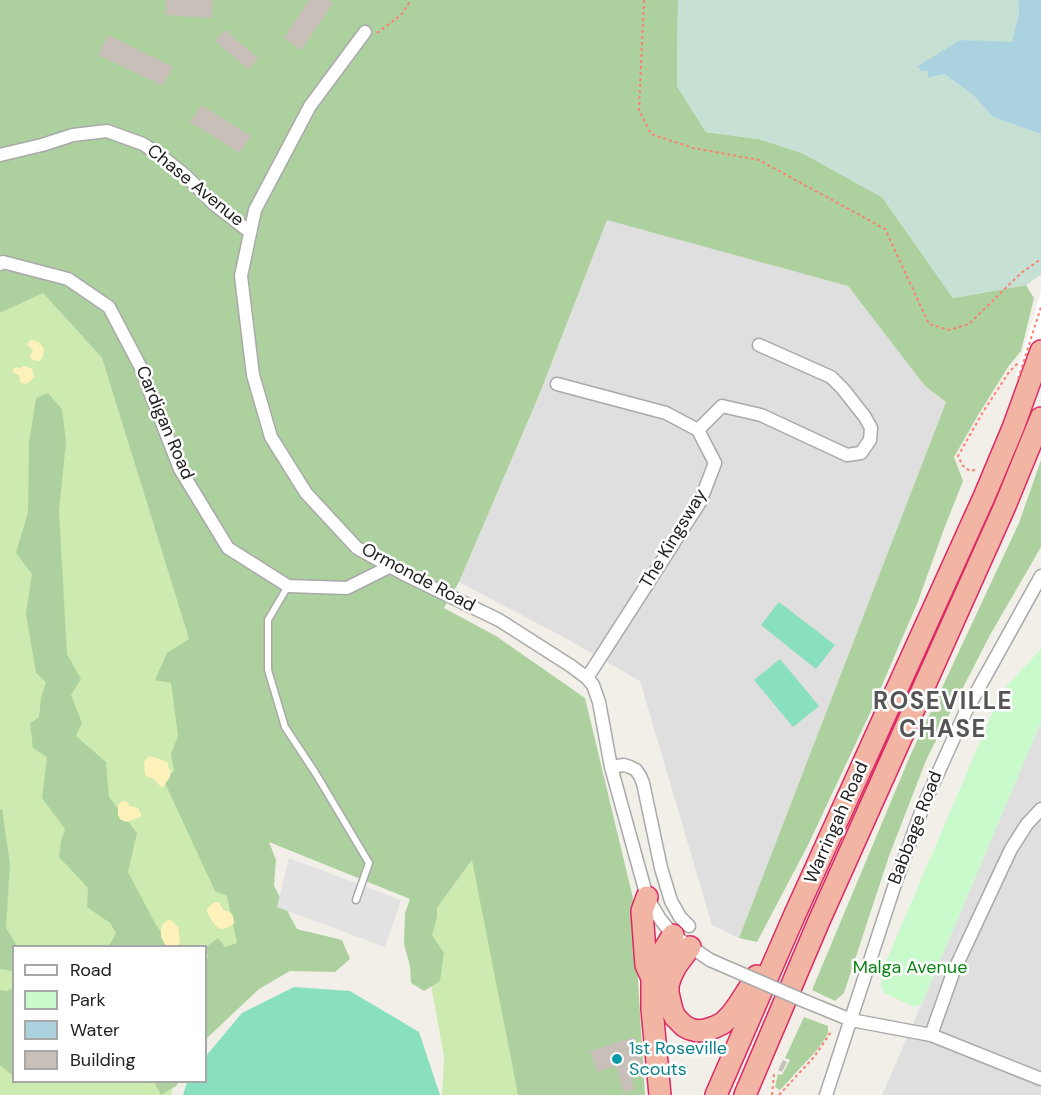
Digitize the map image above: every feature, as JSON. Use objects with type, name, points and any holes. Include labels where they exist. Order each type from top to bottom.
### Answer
[{"type":"highway","name":"Warringah Road","points":[[716,1095],[795,914],[984,497],[1013,428],[1031,355]]},
{"type":"highway","name":"Warringah Road","points":[[745,1095],[819,921],[1005,506],[1041,418]]},
{"type":"highway","points":[[647,897],[642,911],[646,964],[652,979]]},
{"type":"highway","points":[[684,936],[668,986],[669,1001],[675,1017],[684,1026],[697,1031],[706,1030],[723,1023],[731,1015],[795,914]]},
{"type":"highway","points":[[660,1095],[652,1009],[652,979],[655,965],[663,950],[684,936]]},
{"type":"street","name":"Ormonde Road","points":[[362,36],[310,106],[255,210],[250,232],[241,276],[253,375],[271,437],[306,492],[357,548],[499,620],[587,678],[599,702],[611,767],[647,897],[660,919],[684,936]]},
{"type":"street","name":"Chase Avenue","points":[[0,155],[73,135],[107,131],[143,144],[161,156],[186,176],[214,204],[250,232]]},
{"type":"street","name":"Cardigan Road","points":[[0,264],[3,262],[68,279],[109,307],[140,366],[180,470],[228,548],[288,586]]},
{"type":"street","points":[[557,384],[666,413],[698,430],[722,406],[761,415],[847,455],[861,453],[870,440],[871,428],[843,389],[831,377],[759,345]]},
{"type":"street","name":"The Kingsway","points":[[587,678],[700,502],[715,463],[698,430]]},
{"type":"street","points":[[288,586],[347,588],[391,566]]},
{"type":"street","name":"Babbage Road","points":[[826,1095],[902,863],[935,777],[966,711],[1041,576]]},
{"type":"street","points":[[611,767],[624,765],[636,770],[640,776],[661,868],[671,901],[680,917],[684,936],[710,960],[851,1020],[931,1035],[1041,1079]]},
{"type":"street","points":[[931,1035],[953,973],[1011,849],[1027,824],[1041,809]]},
{"type":"lane","points":[[288,586],[268,620],[268,670],[285,727],[369,863],[356,900]]},
{"type":"path","points":[[362,36],[368,41],[401,15],[411,0]]},
{"type":"path","points":[[644,0],[639,110],[651,135],[693,148],[759,160],[885,229],[929,324],[949,330],[969,324],[1021,273],[1041,259]]},
{"type":"path","points":[[1018,379],[1041,307]]},
{"type":"path","points":[[976,470],[970,471],[963,466],[958,456],[1009,372],[1031,355]]},
{"type":"path","points":[[779,1095],[814,1058],[831,1032]]},
{"type":"path","points":[[772,1095],[774,1074]]},
{"type":"shaded area","points":[[607,219],[848,286],[925,386],[946,402],[739,938],[712,925],[640,681],[567,639],[459,582],[538,399]]},
{"type":"shaded area","points":[[1041,722],[1041,1095],[882,1095],[922,1003]]},
{"type":"shaded area","points":[[289,858],[401,900],[385,947],[277,907]]},
{"type":"green space","points":[[0,0],[678,0],[677,86],[706,132],[759,139],[802,153],[882,197],[953,298],[1026,285],[1034,298],[1021,351],[1008,367],[954,457],[963,481],[917,604],[870,713],[808,845],[757,942],[739,938],[946,402],[925,386],[848,286],[607,220],[538,398],[459,582],[444,608],[496,636],[585,698],[633,898],[645,1095],[518,1095],[472,860],[437,908],[432,935],[444,953],[440,981],[424,991],[411,983],[410,966],[404,944],[405,913],[410,899],[269,842],[276,860],[274,886],[297,929],[342,940],[350,959],[335,972],[290,971],[259,989],[207,1038],[207,946],[218,938],[225,947],[237,943],[227,896],[215,891],[163,779],[174,771],[171,754],[178,736],[171,683],[155,680],[167,653],[189,639],[102,358],[43,293],[0,313]]},
{"type":"green space","points":[[678,0],[1018,0],[1019,14],[1013,43],[960,40],[928,71],[929,78],[944,74],[972,94],[993,117],[1041,134],[1041,275],[1026,285],[953,298],[882,197],[802,153],[759,139],[706,132],[677,86]]},
{"type":"green space","points":[[43,293],[102,358],[189,639],[268,842],[260,912],[207,1012],[207,945],[12,945],[12,1083],[172,1083],[172,1095],[0,1095],[0,313]]},
{"type":"green space","points":[[48,393],[62,409],[66,442],[59,510],[67,654],[81,679],[71,695],[82,723],[76,736],[106,762],[109,797],[137,833],[128,872],[156,925],[168,941],[180,945],[110,945],[116,933],[110,923],[87,907],[88,888],[59,857],[65,829],[42,798],[47,757],[33,748],[30,723],[39,717],[46,682],[36,673],[26,614],[32,574],[16,553],[28,512],[29,443],[36,398]]},
{"type":"green space","points":[[1041,460],[1041,547],[990,635],[927,758],[889,856],[844,993],[835,1001],[812,990],[910,756],[1019,523]]},
{"type":"green space","points":[[779,602],[835,645],[816,669],[761,625]]},
{"type":"green space","name":"Malga Avenue","points":[[1041,649],[1041,722],[922,1003],[914,1007],[884,993],[881,986],[881,973],[1002,691]]},
{"type":"green space","points":[[780,659],[819,706],[793,727],[754,680]]},
{"type":"green space","points":[[0,809],[2,809],[10,864],[6,928],[16,945],[12,945],[12,971],[0,969]]},
{"type":"green space","points":[[473,859],[518,1095],[442,1095],[444,1057],[421,930]]},
{"type":"green space","points":[[294,987],[350,991],[419,1032],[440,1095],[183,1095],[187,1083],[207,1083],[207,1055],[242,1013]]},
{"type":"green space","points":[[12,988],[12,1075],[0,1065],[0,990],[7,991]]},
{"type":"green space","points":[[804,1017],[828,1026],[828,1034],[817,1050],[780,1090],[775,1087],[778,1074],[782,1075],[790,1060],[785,1058]]},
{"type":"green space","points":[[155,1083],[178,1083],[176,1086],[161,1095]]},
{"type":"sand","points":[[30,340],[39,342],[44,349],[39,361],[30,357],[33,350],[27,345]]},
{"type":"sand","points":[[25,366],[32,369],[34,377],[29,383],[24,384],[20,382],[19,375],[13,370],[15,367]]},
{"type":"sand","points":[[149,756],[168,763],[171,771],[170,777],[163,787],[145,774],[144,762]]},
{"type":"sand","points":[[124,801],[128,802],[129,806],[138,808],[141,817],[126,822],[120,819],[118,806]]},
{"type":"sand","points":[[214,902],[219,902],[223,910],[230,912],[233,916],[234,923],[229,927],[218,928],[212,921],[207,909]]},
{"type":"sand","points":[[170,919],[178,927],[178,945],[165,945],[161,937],[163,924]]},
{"type":"water","points":[[1018,0],[1041,0],[1041,134],[993,117],[972,94],[944,74],[928,78],[928,71],[921,71],[918,66],[960,40],[1012,42],[1019,14]]},
{"type":"pier","points":[[1041,292],[1041,385],[1015,378]]},
{"type":"building","points":[[166,0],[213,0],[211,18],[165,15]]},
{"type":"building","points":[[309,0],[328,0],[333,3],[301,50],[284,38]]},
{"type":"building","points":[[225,30],[258,58],[249,70],[215,41]]},
{"type":"building","points":[[108,35],[173,67],[163,86],[98,55]]},
{"type":"building","points":[[201,105],[251,136],[240,153],[190,122]]},
{"type":"building","name":"1st Roseville Scouts","points":[[634,1037],[644,1070],[630,1075],[635,1089],[624,1093],[616,1066],[597,1072],[590,1051]]},
{"type":"building","points":[[709,1042],[713,1045],[708,1055],[703,1053]]},
{"type":"building","points":[[783,1060],[787,1062],[782,1072],[778,1070]]},
{"type":"place","name":"1st Roseville Scouts","points":[[617,1059]]},
{"type":"district","name":"ROSEVILLE CHASE","points":[[943,717]]}]
